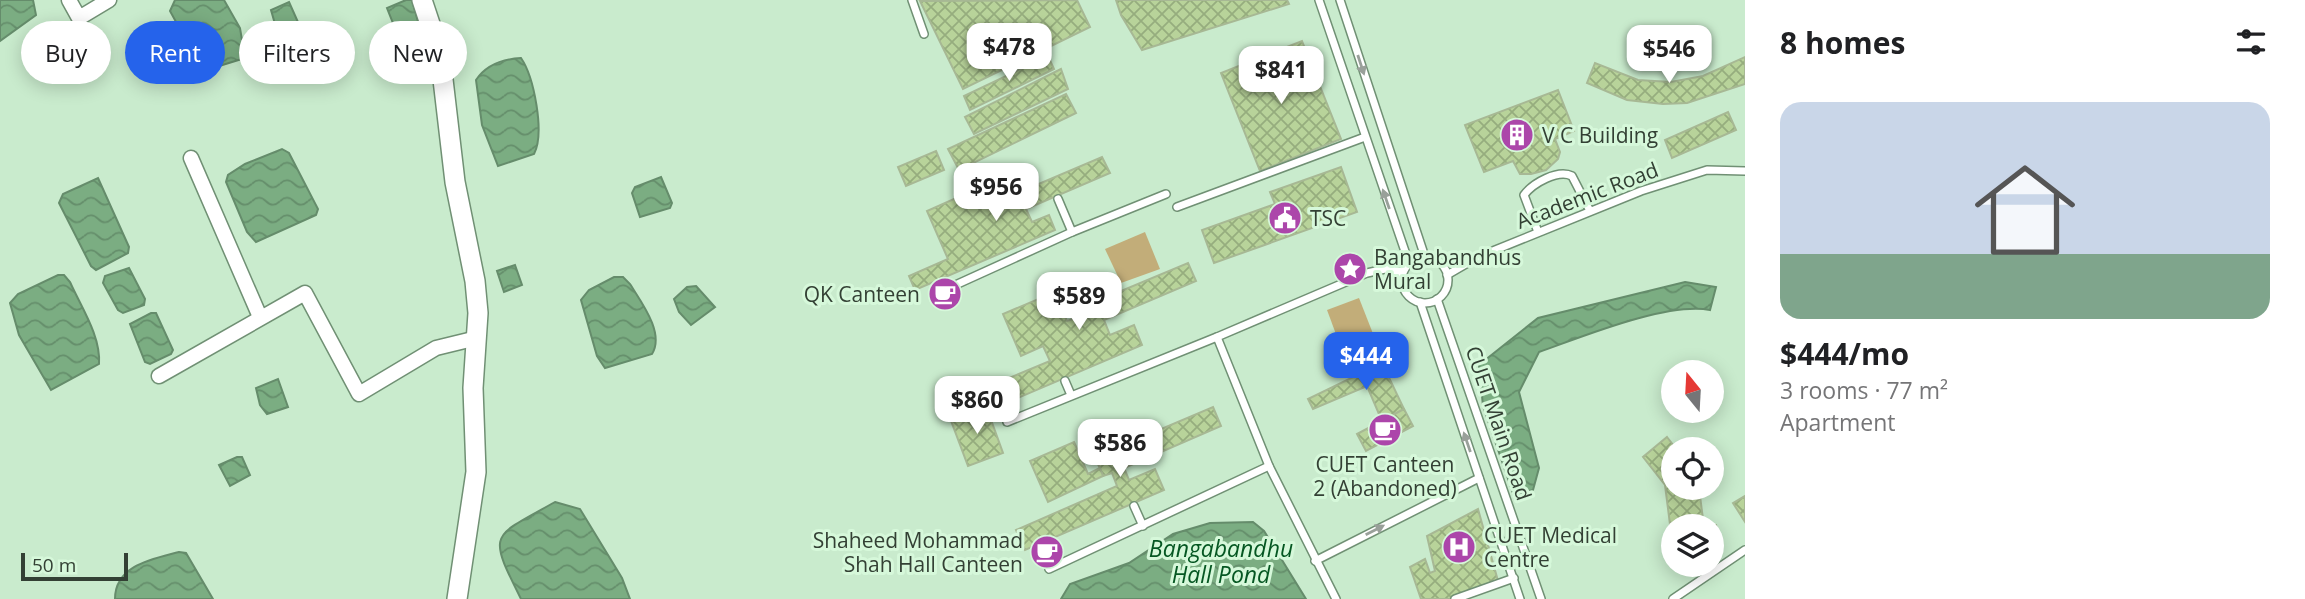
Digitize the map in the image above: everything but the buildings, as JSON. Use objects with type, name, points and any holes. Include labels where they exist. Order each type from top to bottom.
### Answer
[{"type":"main road","points":[[422,0],[439,54],[455,182],[475,281],[477,338],[473,388],[476,472],[457,599]]},
{"type":"street","points":[[69,0],[79,18],[109,0]]},
{"type":"street","points":[[191,158],[260,317]]},
{"type":"street","points":[[159,376],[304,293],[359,394],[436,348],[477,338]]},
{"type":"lane","points":[[912,0],[924,34]]},
{"type":"lane","points":[[1319,0],[1409,263]]},
{"type":"lane","points":[[1340,0],[1425,257]]},
{"type":"lane","points":[[1177,207],[1365,137]]},
{"type":"lane","name":"Academic Road","points":[[1447,275],[1478,257],[1590,211],[1707,170],[1745,172]]},
{"type":"lane","points":[[1538,232],[1524,195],[1531,186],[1561,173],[1572,176],[1590,211]]},
{"type":"lane","points":[[951,287],[1072,232],[1166,194]]},
{"type":"lane","points":[[1058,199],[1072,232]]},
{"type":"lane","points":[[1425,257],[1439,262],[1447,275],[1446,289],[1437,299],[1420,302],[1410,298],[1403,289],[1403,272],[1409,263],[1425,257]]},
{"type":"lane","points":[[1007,422],[1367,273],[1385,269],[1403,272]]},
{"type":"lane","name":"CUET Main Road","points":[[1437,299],[1541,599]]},
{"type":"lane","name":"CUET Main Road","points":[[1420,302],[1520,599]]},
{"type":"lane","points":[[1217,337],[1269,466],[1314,561],[1336,599]]},
{"type":"lane","points":[[1065,381],[1071,395]]},
{"type":"lane","points":[[1049,569],[1269,466]]},
{"type":"lane","points":[[1314,561],[1479,478]]},
{"type":"lane","points":[[1134,506],[1143,526]]},
{"type":"lane","points":[[1673,599],[1745,550]]},
{"type":"lane","points":[[1455,599],[1514,579]]},
{"type":"shaded area","points":[[1145,232],[1160,269],[1121,283],[1105,249]]},
{"type":"shaded area","points":[[1359,298],[1379,349],[1346,361],[1327,310]]},
{"type":"water","points":[[0,0],[33,0],[36,15],[28,21],[21,21],[21,26],[0,41]]},
{"type":"water","points":[[175,0],[224,0],[239,26],[239,60],[225,64],[225,21],[176,21],[170,11]]},
{"type":"water","points":[[412,0],[418,21],[392,21],[387,8]]},
{"type":"water","points":[[289,2],[297,21],[274,21],[271,10]]},
{"type":"water","points":[[521,58],[537,105],[537,145],[534,154],[498,166],[482,125],[476,80],[485,70],[496,64]]},
{"type":"water","points":[[282,149],[289,153],[318,209],[316,215],[256,242],[247,232],[226,182],[228,175],[245,164]]},
{"type":"water","points":[[661,177],[672,203],[670,208],[640,217],[632,193],[635,187]]},
{"type":"water","points":[[98,178],[129,247],[128,253],[96,270],[91,266],[59,203],[63,194]]},
{"type":"water","points":[[515,265],[522,285],[504,292],[497,271]]},
{"type":"water","points":[[129,268],[145,299],[144,305],[123,313],[118,310],[103,283],[105,276]]},
{"type":"water","points":[[58,275],[64,275],[70,282],[89,322],[97,343],[99,364],[51,390],[19,335],[10,303],[18,294]]},
{"type":"water","points":[[614,277],[623,277],[630,284],[650,318],[656,337],[652,354],[605,368],[597,356],[581,300],[589,290]]},
{"type":"water","points":[[1685,282],[1716,287],[1710,310],[1671,311],[1648,316],[1539,352],[1519,392],[1539,468],[1533,490],[1514,496],[1483,406],[1479,365],[1538,318]]},
{"type":"water","points":[[696,286],[715,307],[691,325],[679,312],[674,299],[687,287]]},
{"type":"water","points":[[156,313],[173,350],[171,354],[150,364],[145,362],[130,324]]},
{"type":"water","points":[[278,379],[288,407],[267,414],[260,405],[256,388]]},
{"type":"water","points":[[242,457],[250,475],[230,486],[219,465]]},
{"type":"water","points":[[555,502],[580,509],[622,578],[630,599],[521,599],[503,560],[501,538],[518,523]]},
{"type":"water","name":"Bangabandhu Hall Pond","points":[[1253,522],[1264,531],[1306,599],[1061,599],[1070,584],[1129,563],[1173,534],[1210,523]]},
{"type":"water","points":[[179,552],[186,553],[213,599],[115,599],[121,578],[128,571],[147,561]]},
{"type":"place","name":"V C Building","points":[[1517,135]]},
{"type":"place","name":"TSC","points":[[1285,218]]},
{"type":"place","name":"Bangabandhus Mural","points":[[1350,269]]},
{"type":"place","name":"QK Canteen","points":[[945,294]]},
{"type":"place","name":"CUET Canteen 2 (Abandoned)","points":[[1385,430]]},
{"type":"place","name":"CUET Medical Centre","points":[[1459,547]]},
{"type":"place","name":"Shaheed Mohammad Shah Hall Canteen","points":[[1047,552]]}]
